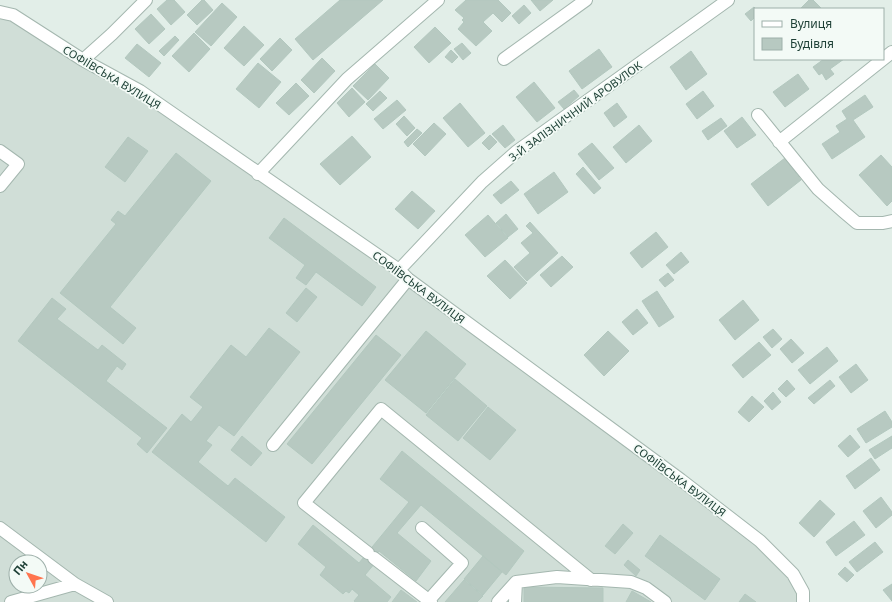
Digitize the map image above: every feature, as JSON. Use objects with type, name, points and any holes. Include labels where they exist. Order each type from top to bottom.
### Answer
[{"type":"street","points":[[83,60],[146,0]]},
{"type":"street","points":[[258,174],[347,79],[438,0]]},
{"type":"street","points":[[504,59],[586,0]]},
{"type":"street","name":"3-Й ЗАЛІЗНИЧНИЙ АРОВУЛОК","points":[[399,270],[482,182],[516,152],[728,0]]},
{"type":"street","name":"СОФІЇВСЬКА ВУЛИЦЯ","points":[[0,12],[13,15],[83,60],[140,91],[399,270],[408,279],[674,475],[760,541],[793,574],[803,592],[803,602]]},
{"type":"street","points":[[884,58],[892,52]]},
{"type":"street","points":[[779,142],[882,60]]},
{"type":"street","points":[[758,115],[818,189],[857,222],[883,223],[892,221]]},
{"type":"street","points":[[0,151],[18,164],[0,186]]},
{"type":"street","points":[[273,445],[408,279]]},
{"type":"street","points":[[422,528],[462,562],[430,601],[304,503],[381,409],[590,580]]},
{"type":"street","points":[[0,528],[76,584],[107,602]]},
{"type":"street","points":[[498,602],[516,582],[557,577],[631,582],[646,588],[665,602]]},
{"type":"street","points":[[515,602],[516,582]]},
{"type":"street","points":[[12,602],[76,584]]},
{"type":"shaded area","points":[[0,10],[142,89],[763,539],[807,602],[0,602]]},
{"type":"building","points":[[167,0],[174,0],[185,12],[171,25],[157,9]]},
{"type":"building","points":[[202,0],[204,0],[213,10],[197,25],[187,15]]},
{"type":"building","points":[[340,0],[383,0],[313,60],[295,39]]},
{"type":"building","points":[[466,0],[498,0],[511,13],[502,22],[493,13],[483,22],[492,31],[476,46],[458,29],[464,22],[462,20],[464,18],[455,10]]},
{"type":"building","points":[[531,0],[553,0],[540,11]]},
{"type":"building","points":[[809,0],[813,0],[821,8],[801,8]]},
{"type":"building","points":[[222,3],[237,17],[211,46],[195,32]]},
{"type":"building","points":[[524,5],[531,13],[519,24],[512,16]]},
{"type":"building","points":[[754,7],[755,8],[754,18],[751,21],[745,14]]},
{"type":"building","points":[[151,14],[165,29],[149,44],[135,29]]},
{"type":"building","points":[[244,26],[264,45],[244,66],[224,48]]},
{"type":"building","points":[[435,27],[451,43],[429,63],[414,47]]},
{"type":"building","points":[[194,33],[210,49],[189,72],[172,56]]},
{"type":"building","points":[[175,36],[179,40],[164,56],[159,51]]},
{"type":"building","points":[[280,38],[292,50],[272,71],[260,59]]},
{"type":"building","points":[[462,43],[471,53],[463,60],[454,49]]},
{"type":"building","points":[[137,44],[161,63],[149,77],[125,58]]},
{"type":"building","points":[[599,49],[612,67],[582,89],[569,71]]},
{"type":"building","points":[[451,50],[458,57],[452,63],[445,57]]},
{"type":"building","points":[[691,51],[707,74],[686,90],[670,67]]},
{"type":"building","points":[[322,58],[335,71],[314,93],[301,80]]},
{"type":"building","points":[[823,60],[843,60],[830,69],[834,74],[826,80],[822,73],[819,75],[813,67]]},
{"type":"building","points":[[258,63],[281,82],[259,108],[236,89]]},
{"type":"building","points":[[375,64],[389,78],[368,100],[353,86]]},
{"type":"building","points":[[798,74],[809,89],[785,107],[773,92]]},
{"type":"building","points":[[534,82],[555,108],[537,122],[516,97]]},
{"type":"building","points":[[296,83],[309,96],[289,115],[276,103]]},
{"type":"building","points":[[352,88],[365,102],[349,117],[337,103]]},
{"type":"building","points":[[574,90],[579,96],[564,109],[558,102]]},
{"type":"building","points":[[380,91],[387,98],[373,111],[366,104]]},
{"type":"building","points":[[703,91],[714,106],[697,119],[686,104]]},
{"type":"building","points":[[865,95],[873,107],[853,120],[865,137],[832,159],[822,144],[840,132],[836,126],[847,119],[842,111]]},
{"type":"building","points":[[397,100],[406,110],[383,129],[374,119]]},
{"type":"building","points":[[460,103],[485,133],[468,147],[443,118]]},
{"type":"building","points":[[617,103],[627,117],[614,127],[604,113]]},
{"type":"building","points":[[404,116],[415,128],[407,136],[396,124]]},
{"type":"building","points":[[742,117],[756,135],[737,148],[724,131]]},
{"type":"building","points":[[721,118],[727,126],[708,140],[702,131]]},
{"type":"building","points":[[434,123],[446,134],[425,156],[413,144]]},
{"type":"building","points":[[503,125],[515,140],[505,148],[492,134]]},
{"type":"building","points":[[639,125],[652,141],[626,163],[613,147]]},
{"type":"building","points":[[417,129],[422,133],[408,147],[404,142]]},
{"type":"building","points":[[490,135],[497,142],[489,150],[482,143]]},
{"type":"building","points":[[352,136],[371,157],[340,185],[320,164]]},
{"type":"building","points":[[128,137],[148,151],[125,182],[105,167]]},
{"type":"building","points":[[592,143],[614,168],[599,180],[578,154]]},
{"type":"building","points":[[176,153],[211,181],[110,307],[136,328],[123,344],[60,293],[116,224],[111,220],[118,211],[125,216]]},
{"type":"building","points":[[881,155],[892,167],[892,201],[887,206],[859,175]]},
{"type":"building","points":[[785,158],[801,180],[768,206],[751,184]]},
{"type":"building","points":[[583,167],[601,188],[594,194],[576,174]]},
{"type":"building","points":[[554,172],[568,192],[538,214],[524,194]]},
{"type":"building","points":[[511,181],[519,190],[501,204],[493,195]]},
{"type":"building","points":[[412,191],[435,211],[418,229],[395,209]]},
{"type":"building","points":[[506,214],[518,229],[508,237],[496,223]]},
{"type":"building","points":[[488,215],[508,238],[485,257],[465,235]]},
{"type":"building","points":[[284,218],[376,287],[362,306],[316,272],[306,285],[296,278],[305,265],[269,238]]},
{"type":"building","points":[[530,222],[558,253],[527,281],[514,267],[530,253],[521,243],[533,233],[526,226]]},
{"type":"building","points":[[656,232],[668,247],[642,268],[630,253]]},
{"type":"building","points":[[681,252],[689,262],[674,274],[666,265]]},
{"type":"building","points":[[562,256],[573,267],[551,287],[540,275]]},
{"type":"building","points":[[505,260],[527,283],[510,299],[487,276]]},
{"type":"building","points":[[668,273],[674,280],[665,287],[659,280]]},
{"type":"building","points":[[306,288],[317,297],[297,322],[286,313]]},
{"type":"building","points":[[657,291],[674,317],[659,327],[642,301]]},
{"type":"building","points":[[52,298],[66,309],[57,319],[98,350],[102,345],[126,364],[122,370],[117,366],[106,381],[167,428],[147,453],[137,444],[142,438],[18,341]]},
{"type":"building","points":[[743,300],[759,320],[735,340],[719,320]]},
{"type":"building","points":[[637,309],[648,323],[633,335],[622,322]]},
{"type":"building","points":[[269,328],[300,352],[234,436],[219,425],[206,441],[212,445],[198,462],[228,486],[235,478],[285,517],[266,542],[152,452],[182,414],[191,422],[203,407],[190,397],[231,345],[246,357]]},
{"type":"building","points":[[773,329],[782,339],[772,348],[763,337]]},
{"type":"building","points":[[426,331],[466,364],[426,413],[385,380]]},
{"type":"building","points":[[608,331],[629,351],[604,376],[584,355]]},
{"type":"building","points":[[376,335],[401,355],[312,464],[287,444]]},
{"type":"building","points":[[791,339],[804,353],[792,363],[780,349]]},
{"type":"building","points":[[759,342],[771,355],[743,378],[732,365]]},
{"type":"building","points":[[827,347],[838,361],[810,384],[798,370]]},
{"type":"building","points":[[856,364],[868,380],[851,393],[839,377]]},
{"type":"building","points":[[455,379],[487,406],[458,441],[426,415]]},
{"type":"building","points":[[787,380],[795,389],[786,397],[778,389]]},
{"type":"building","points":[[830,380],[835,386],[814,404],[808,398]]},
{"type":"building","points":[[773,392],[781,402],[772,410],[764,401]]},
{"type":"building","points":[[752,396],[764,407],[749,422],[738,412]]},
{"type":"building","points":[[488,407],[516,430],[490,460],[463,438]]},
{"type":"building","points":[[885,411],[892,422],[892,427],[866,443],[857,429]]},
{"type":"building","points":[[850,435],[860,447],[848,457],[838,446]]},
{"type":"building","points":[[242,436],[262,453],[251,466],[231,450]]},
{"type":"building","points":[[892,436],[892,448],[875,459],[869,450]]},
{"type":"building","points":[[402,451],[524,551],[506,575],[421,505],[397,533],[431,561],[416,581],[379,551],[371,561],[375,563],[365,575],[391,597],[387,602],[355,602],[354,601],[359,595],[352,589],[349,593],[346,591],[343,594],[320,575],[326,567],[298,544],[313,525],[359,563],[409,502],[380,479]]},
{"type":"building","points":[[871,458],[880,470],[855,489],[846,476]]},
{"type":"building","points":[[881,497],[892,512],[892,515],[876,528],[863,511]]},
{"type":"building","points":[[820,500],[835,514],[814,537],[799,523]]},
{"type":"building","points":[[854,521],[865,535],[836,556],[826,542]]},
{"type":"building","points":[[623,524],[633,533],[615,554],[605,546]]},
{"type":"building","points":[[660,535],[720,579],[705,600],[645,556]]},
{"type":"building","points":[[875,542],[883,552],[857,572],[849,562]]},
{"type":"building","points":[[483,556],[502,572],[483,595],[464,579]]},
{"type":"building","points":[[628,560],[640,570],[636,576],[624,565]]},
{"type":"building","points":[[845,567],[854,575],[847,582],[838,574]]},
{"type":"building","points":[[464,580],[483,596],[477,602],[445,602]]},
{"type":"building","points":[[892,584],[892,601],[883,590]]},
{"type":"building","points":[[524,587],[603,588],[603,602],[524,602]]},
{"type":"building","points":[[401,590],[417,602],[392,602]]},
{"type":"building","points":[[632,591],[651,602],[626,602]]},
{"type":"building","points":[[745,594],[756,602],[739,602]]}]
